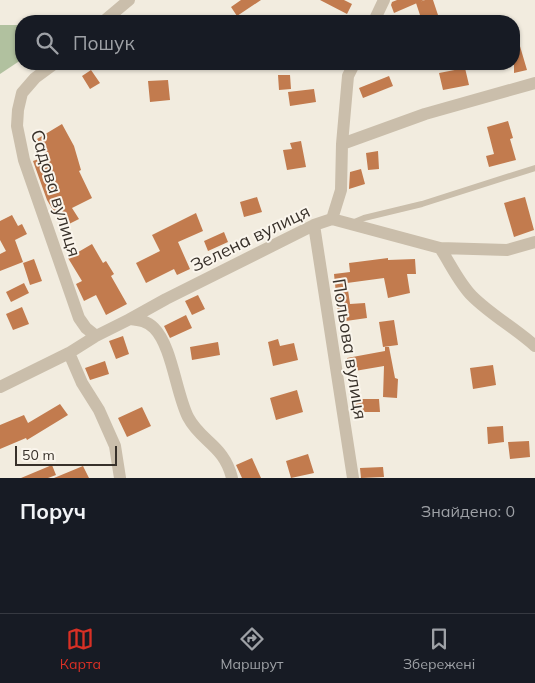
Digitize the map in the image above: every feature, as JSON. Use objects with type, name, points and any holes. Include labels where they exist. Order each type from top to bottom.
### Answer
[{"type":"street","points":[[111,15],[129,0]]},
{"type":"street","points":[[377,15],[384,0]]},
{"type":"street","name":"Садова вулиця","points":[[46,70],[35,78],[22,93],[17,126],[24,160],[78,318],[96,336]]},
{"type":"street","points":[[332,219],[341,190],[342,144],[348,76],[351,70]]},
{"type":"street","points":[[342,144],[425,114],[535,83]]},
{"type":"street","name":"Зелена вулиця","points":[[0,387],[68,353],[166,299],[314,226],[332,219],[440,248],[507,250],[535,242]]},
{"type":"street","name":"Польова вулиця","points":[[314,226],[353,478]]},
{"type":"street","points":[[440,248],[470,294],[487,310],[535,346]]},
{"type":"street","points":[[130,320],[145,321],[155,329],[165,346],[180,398],[189,419],[221,453],[228,465],[232,478]]},
{"type":"street","points":[[68,353],[116,446],[120,478]]},
{"type":"lane","points":[[349,224],[364,218],[422,204],[535,168]]},
{"type":"green space","points":[[0,25],[15,25],[15,64],[0,74]]},
{"type":"building","points":[[241,0],[261,0],[238,15],[236,15],[231,7]]},
{"type":"building","points":[[320,0],[344,0],[352,4],[347,14]]},
{"type":"building","points":[[397,0],[424,0],[394,13],[391,5],[392,2]]},
{"type":"building","points":[[433,0],[438,15],[420,15],[416,3]]},
{"type":"building","points":[[520,46],[527,70],[514,73],[514,70],[520,70]]},
{"type":"building","points":[[91,70],[100,83],[90,89],[82,76]]},
{"type":"building","points":[[465,70],[469,85],[443,90],[439,73]]},
{"type":"building","points":[[278,75],[290,75],[291,89],[279,90]]},
{"type":"building","points":[[389,76],[393,86],[363,98],[359,88]]},
{"type":"building","points":[[168,80],[170,100],[150,102],[148,81]]},
{"type":"building","points":[[314,89],[316,102],[290,106],[288,92]]},
{"type":"building","points":[[508,121],[513,138],[510,139],[516,160],[489,167],[486,156],[494,154],[487,127]]},
{"type":"building","points":[[62,124],[74,146],[81,170],[79,171],[92,198],[72,208],[79,219],[63,227],[47,200],[33,161],[47,156],[37,139]]},
{"type":"building","points":[[301,141],[306,167],[287,170],[283,150],[292,149],[290,143]]},
{"type":"building","points":[[378,151],[379,169],[368,170],[366,153]]},
{"type":"building","points":[[361,169],[365,184],[349,189],[350,172]]},
{"type":"building","points":[[257,197],[262,212],[244,217],[240,202]]},
{"type":"building","points":[[525,197],[534,230],[514,237],[504,203]]},
{"type":"building","points":[[196,213],[203,231],[178,242],[190,269],[177,275],[174,269],[146,283],[136,263],[160,251],[152,235]]},
{"type":"building","points":[[12,215],[18,226],[22,224],[27,234],[15,240],[23,262],[0,271],[0,254],[6,251],[0,240],[0,221]]},
{"type":"building","points":[[224,232],[228,242],[208,251],[204,241]]},
{"type":"building","points":[[92,244],[103,263],[106,261],[114,274],[111,276],[127,304],[106,315],[96,295],[84,301],[76,284],[82,281],[68,258]]},
{"type":"building","points":[[388,258],[388,260],[415,259],[416,274],[407,274],[410,293],[388,298],[384,278],[347,283],[350,304],[365,303],[367,318],[339,322],[334,274],[350,272],[349,263]]},
{"type":"building","points":[[34,259],[42,281],[30,285],[23,263]]},
{"type":"building","points":[[24,283],[29,293],[11,302],[6,292]]},
{"type":"building","points":[[198,295],[205,309],[192,315],[185,301]]},
{"type":"building","points":[[22,307],[29,324],[13,330],[6,314]]},
{"type":"building","points":[[186,315],[192,328],[170,338],[164,326]]},
{"type":"building","points":[[394,320],[398,345],[383,347],[379,322]]},
{"type":"building","points":[[123,336],[129,354],[116,359],[109,341]]},
{"type":"building","points":[[278,339],[280,346],[294,343],[298,360],[273,366],[268,342]]},
{"type":"building","points":[[218,342],[220,355],[192,360],[190,347]]},
{"type":"building","points":[[385,347],[389,347],[395,378],[398,379],[397,398],[383,397],[384,366],[349,372],[347,358],[385,351]]},
{"type":"building","points":[[105,361],[109,374],[90,380],[85,368]]},
{"type":"building","points":[[493,365],[496,385],[473,389],[470,368]]},
{"type":"building","points":[[297,390],[303,412],[276,420],[270,398]]},
{"type":"building","points":[[355,399],[379,399],[380,412],[355,412]]},
{"type":"building","points":[[60,404],[68,415],[27,440],[26,438],[0,449],[0,425],[24,415],[28,423]]},
{"type":"building","points":[[142,407],[151,426],[127,437],[118,418]]},
{"type":"building","points":[[503,426],[504,442],[488,444],[487,427]]},
{"type":"building","points":[[529,441],[530,457],[510,459],[508,442]]},
{"type":"building","points":[[308,454],[314,473],[291,478],[286,461]]},
{"type":"building","points":[[252,458],[261,478],[242,478],[236,465]]},
{"type":"building","points":[[52,465],[56,475],[48,478],[21,478]]},
{"type":"building","points":[[83,466],[89,478],[54,478]]},
{"type":"building","points":[[383,467],[384,477],[361,478],[360,468]]}]
